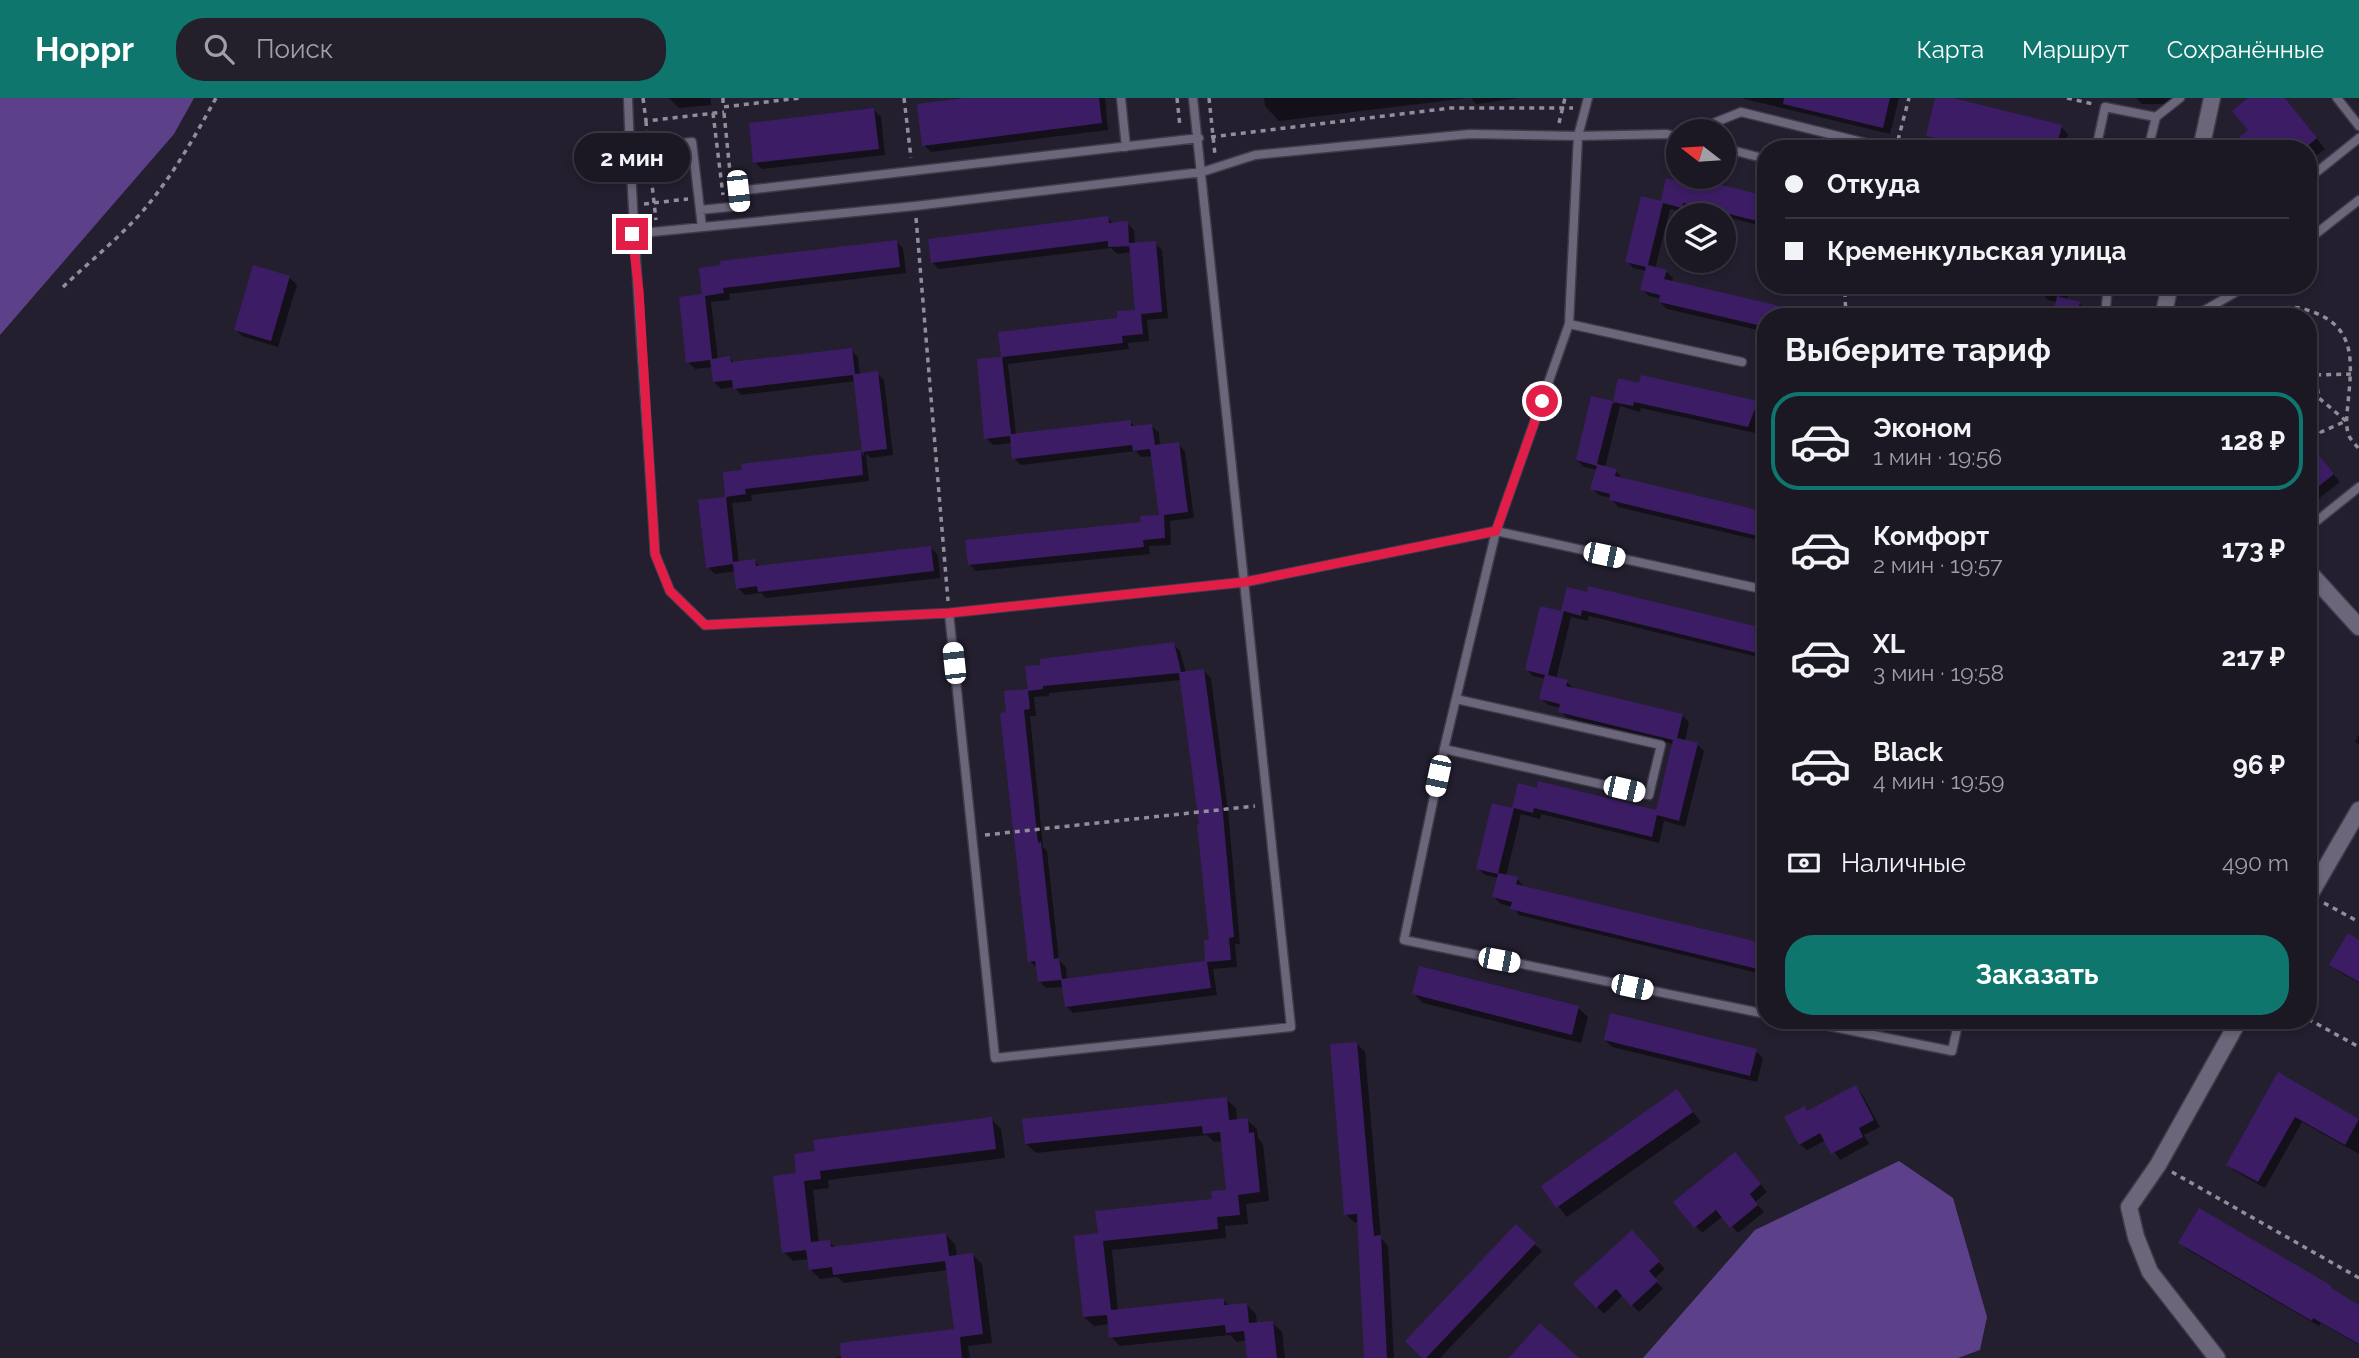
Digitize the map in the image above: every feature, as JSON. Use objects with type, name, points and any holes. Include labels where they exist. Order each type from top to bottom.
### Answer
[{"type":"street","points":[[2203,140],[2212,98]]},
{"type":"street","points":[[2317,580],[2359,627]]},
{"type":"street","points":[[2317,882],[2359,810]]},
{"type":"street","points":[[2217,1358],[2150,1272],[2136,1237],[2129,1207],[2158,1164],[2234,1029]]},
{"type":"lane","points":[[628,98],[632,234],[639,291],[655,554],[670,591],[705,625],[949,613],[1245,582],[1496,531],[1757,588]]},
{"type":"lane","points":[[1121,98],[1126,146]]},
{"type":"lane","points":[[949,613],[995,1058],[1292,1027],[1194,98]]},
{"type":"lane","points":[[1588,98],[1578,136],[1569,324],[1496,531],[1444,749],[1404,940],[1757,1012]]},
{"type":"lane","points":[[2150,140],[2156,117],[2180,98]]},
{"type":"lane","points":[[2337,98],[2359,126]]},
{"type":"lane","points":[[2098,140],[2105,107],[2156,117]]},
{"type":"lane","points":[[1724,119],[1741,112],[1854,140]]},
{"type":"lane","points":[[632,234],[915,206],[1202,172],[1255,156],[1470,134],[1666,134]]},
{"type":"lane","points":[[700,210],[740,206],[738,191],[1199,138]]},
{"type":"lane","points":[[2317,172],[2359,138]]},
{"type":"lane","points":[[629,149],[692,142],[702,227]]},
{"type":"lane","points":[[1736,151],[1757,157]]},
{"type":"lane","points":[[2317,233],[2359,200]]},
{"type":"lane","points":[[2208,308],[2233,294]]},
{"type":"lane","points":[[1569,324],[1742,362]]},
{"type":"lane","points":[[2317,521],[2359,487]]},
{"type":"lane","points":[[1444,749],[1649,795],[1661,745],[1456,699]]},
{"type":"lane","points":[[1843,1029],[1952,1051],[1957,1029]]},
{"type":"path","points":[[63,287],[141,213],[180,161],[216,98]]},
{"type":"path","points":[[643,98],[657,232]]},
{"type":"path","points":[[723,98],[731,182],[738,191]]},
{"type":"path","points":[[646,121],[800,98]]},
{"type":"path","points":[[904,98],[912,171]]},
{"type":"path","points":[[1177,98],[1182,140]]},
{"type":"path","points":[[1556,136],[1565,98]]},
{"type":"path","points":[[1898,140],[1909,98]]},
{"type":"path","points":[[2067,98],[2105,107]]},
{"type":"path","points":[[1199,138],[1451,108],[1585,108]]},
{"type":"path","points":[[915,206],[949,613]]},
{"type":"path","points":[[2317,315],[2343,332],[2350,347],[2351,374],[2346,421],[2350,437],[2359,449]]},
{"type":"path","points":[[2317,375],[2351,374]]},
{"type":"path","points":[[2317,386],[2319,398],[2346,421]]},
{"type":"path","points":[[2317,427],[2321,432],[2346,421]]},
{"type":"path","points":[[972,836],[1268,805]]},
{"type":"path","points":[[2317,900],[2359,922]]},
{"type":"path","points":[[2317,1024],[2359,1046]]},
{"type":"path","points":[[2158,1164],[2359,1278]]},
{"type":"shaded area","points":[[0,98],[194,98],[174,134],[0,335]]},
{"type":"shaded area","points":[[1899,1161],[1953,1198],[1987,1317],[1980,1350],[1958,1358],[1643,1358],[1755,1230]]},
{"type":"building","points":[[965,98],[1099,98],[1102,123],[922,146],[917,104]]},
{"type":"building","points":[[1784,98],[1890,98],[1883,128],[1783,104]]},
{"type":"building","points":[[1935,98],[1953,98],[2062,125],[2058,140],[1942,140],[1926,136]]},
{"type":"building","points":[[2248,98],[2285,98],[2317,138],[2236,140],[2248,130],[2232,111]]},
{"type":"building","points":[[874,108],[879,149],[753,163],[749,123]]},
{"type":"building","points":[[1666,178],[1666,189],[1736,189],[1757,194],[1757,221],[1736,216],[1736,203],[1663,203],[1648,265],[1666,270],[1664,279],[1789,308],[1757,308],[1757,325],[1659,302],[1660,295],[1640,290],[1646,267],[1625,262],[1641,196],[1661,201]]},
{"type":"building","points":[[1108,216],[1109,223],[1128,221],[1129,243],[1156,241],[1162,312],[1141,314],[1143,334],[1122,336],[1123,343],[1002,357],[1011,434],[1131,420],[1131,426],[1152,424],[1155,445],[1179,442],[1188,512],[1164,515],[1165,538],[1143,540],[1144,547],[968,565],[965,540],[1141,522],[1140,516],[1159,515],[1150,449],[1133,451],[1132,445],[1012,459],[1010,436],[984,439],[977,359],[1001,357],[998,332],[1117,318],[1117,311],[1135,310],[1129,246],[1108,247],[1108,241],[931,263],[928,239]]},
{"type":"building","points":[[897,240],[900,267],[723,288],[724,293],[705,296],[712,359],[730,356],[731,362],[852,348],[855,374],[878,371],[887,449],[862,452],[853,375],[733,389],[732,380],[713,382],[710,360],[686,363],[679,297],[702,294],[699,268],[721,265],[720,261]]},
{"type":"building","points":[[253,265],[290,276],[271,341],[234,330]]},
{"type":"building","points":[[2057,296],[2080,302],[2079,308],[2054,308]]},
{"type":"building","points":[[1641,375],[1757,401],[1757,404],[1748,427],[1634,402],[1633,406],[1613,402],[1618,378],[1639,383]]},
{"type":"building","points":[[1591,396],[1613,401],[1597,464],[1617,469],[1615,476],[1757,510],[1757,536],[1609,500],[1610,494],[1590,489],[1597,466],[1576,460]]},
{"type":"building","points":[[861,450],[863,475],[745,489],[746,494],[726,497],[733,562],[755,559],[756,566],[931,546],[934,571],[758,592],[757,586],[736,589],[733,564],[706,568],[698,500],[725,497],[723,472],[742,470],[741,464]]},
{"type":"building","points":[[2317,452],[2334,474],[2317,488]]},
{"type":"building","points":[[1588,586],[1757,627],[1757,653],[1582,610],[1581,616],[1564,611],[1548,675],[1568,680],[1566,686],[1683,714],[1677,738],[1698,743],[1679,821],[1657,815],[1652,837],[1534,808],[1533,813],[1514,808],[1498,873],[1518,877],[1516,884],[1757,942],[1757,969],[1510,909],[1512,902],[1492,897],[1498,874],[1476,869],[1492,803],[1512,808],[1518,783],[1537,788],[1538,781],[1656,810],[1673,740],[1558,712],[1560,704],[1539,699],[1545,675],[1525,670],[1540,606],[1561,611],[1567,587],[1587,592]]},
{"type":"building","points":[[1174,642],[1181,672],[1204,669],[1222,803],[1234,937],[1229,938],[1231,960],[1207,962],[1211,988],[1065,1007],[1061,980],[1038,982],[1035,961],[1028,962],[1000,713],[1006,712],[1004,691],[1028,689],[1025,666],[1040,665],[1040,659]],"holes":[[[1179,673],[1199,824],[1209,940],[1204,940],[1205,961],[1062,979],[1059,958],[1054,959],[1041,842],[1038,843],[1024,710],[1030,709],[1028,691],[1043,689],[1043,686]]]},
{"type":"building","points":[[2348,933],[2359,940],[2359,982],[2329,965]]},
{"type":"building","points":[[1419,966],[1579,1006],[1572,1035],[1412,994]]},
{"type":"building","points":[[1610,1013],[1757,1049],[1750,1076],[1604,1040]]},
{"type":"building","points":[[1357,1042],[1374,1236],[1381,1235],[1387,1358],[1364,1358],[1357,1214],[1344,1215],[1330,1044]]},
{"type":"building","points":[[2278,1072],[2359,1119],[2345,1145],[2295,1117],[2258,1182],[2226,1165]]},
{"type":"building","points":[[1856,1085],[1874,1120],[1859,1128],[1863,1137],[1831,1154],[1820,1133],[1799,1145],[1784,1117],[1805,1106],[1807,1111]]},
{"type":"building","points":[[1677,1089],[1693,1112],[1556,1208],[1541,1186]]},
{"type":"building","points":[[1227,1097],[1229,1120],[1248,1118],[1249,1133],[1254,1132],[1260,1192],[1238,1195],[1240,1215],[1217,1217],[1218,1229],[1103,1241],[1111,1310],[1224,1298],[1224,1305],[1247,1303],[1249,1323],[1273,1321],[1277,1358],[1247,1358],[1244,1331],[1226,1333],[1225,1325],[1109,1338],[1107,1315],[1083,1317],[1074,1236],[1098,1233],[1095,1211],[1212,1199],[1211,1191],[1226,1190],[1220,1132],[1203,1134],[1202,1126],[1025,1144],[1022,1119]]},
{"type":"building","points":[[992,1117],[996,1149],[820,1171],[821,1179],[804,1181],[811,1242],[830,1240],[831,1247],[946,1233],[949,1256],[973,1253],[983,1334],[960,1337],[962,1358],[841,1358],[840,1343],[954,1329],[945,1261],[833,1275],[832,1267],[809,1270],[806,1250],[782,1253],[773,1176],[796,1173],[794,1154],[815,1151],[813,1140]]},
{"type":"building","points":[[1735,1152],[1761,1184],[1750,1194],[1758,1205],[1730,1228],[1716,1210],[1694,1228],[1673,1202]]},
{"type":"building","points":[[2199,1208],[2332,1286],[2331,1288],[2359,1305],[2359,1344],[2313,1318],[2312,1321],[2178,1243]]},
{"type":"building","points":[[1516,1224],[1536,1243],[1426,1358],[1422,1358],[1405,1341]]},
{"type":"building","points":[[1632,1230],[1660,1261],[1649,1271],[1658,1281],[1631,1306],[1616,1289],[1596,1308],[1573,1284]]},
{"type":"building","points":[[1540,1323],[1579,1358],[1509,1358]]},
{"type":"route","points":[[632,234],[639,291],[655,554],[670,591],[705,625],[949,613],[1245,582],[1496,531],[1542,401]]}]
